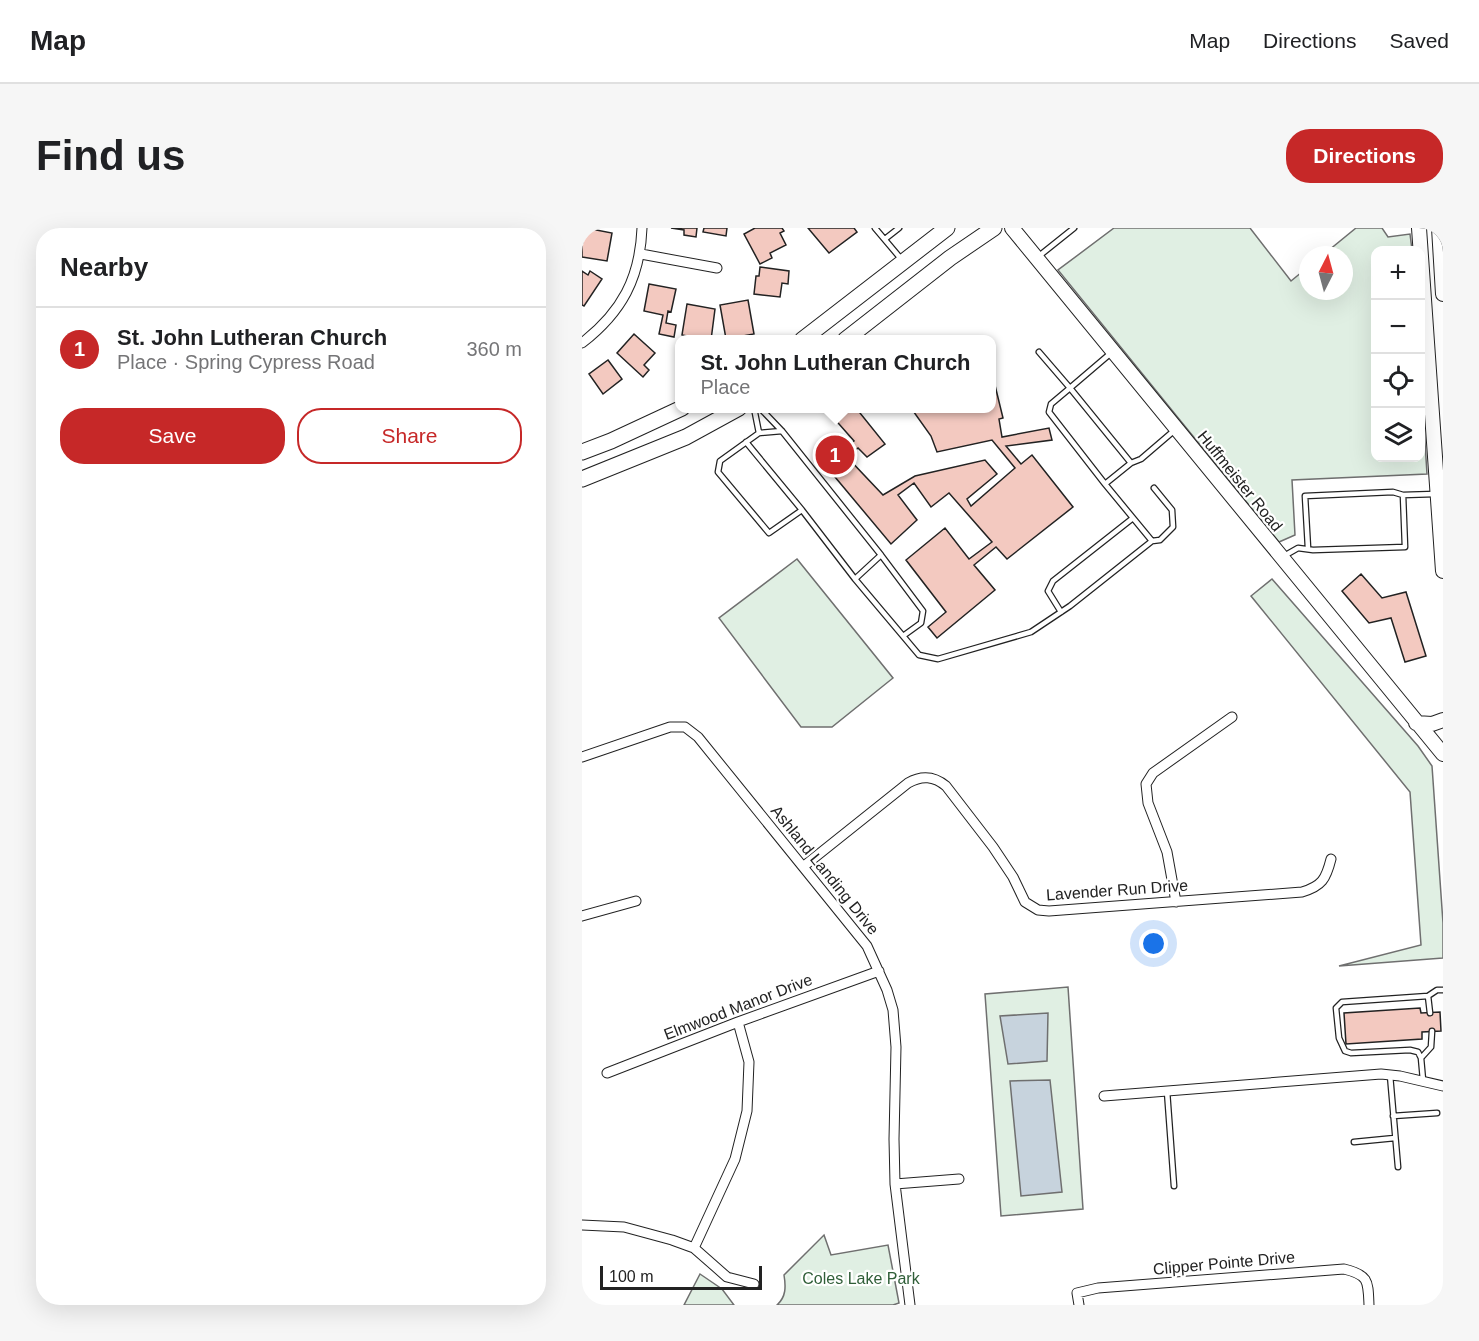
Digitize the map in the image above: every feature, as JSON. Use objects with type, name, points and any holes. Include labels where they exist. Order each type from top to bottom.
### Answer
[{"type":"main road","points":[[807,335],[947,228]]},
{"type":"main road","points":[[850,335],[950,258],[994,228]]},
{"type":"main road","points":[[582,452],[675,411]]},
{"type":"main road","points":[[582,479],[686,437],[730,413]]},
{"type":"main road","points":[[611,441],[620,464]]},
{"type":"street","points":[[582,343],[604,324],[627,292],[641,254],[642,228]]},
{"type":"street","name":"Huffmeister Road","points":[[1012,228],[1443,754]]},
{"type":"street","points":[[1419,228],[1420,246]]},
{"type":"street","points":[[1438,228],[1443,294]]},
{"type":"street","points":[[641,254],[717,268]]},
{"type":"street","points":[[1425,289],[1443,288]]},
{"type":"street","points":[[1425,300],[1443,571]]},
{"type":"street","points":[[1176,902],[1167,852],[1148,804],[1146,784],[1153,773],[1232,717]]},
{"type":"street","points":[[1416,723],[1432,724],[1443,720]]},
{"type":"street","name":"Ashland Landing Drive","points":[[582,757],[670,728],[685,727],[698,737],[867,946],[893,1010],[896,1047],[895,1184],[910,1305]]},
{"type":"street","name":"Lavender Run Drive","points":[[804,866],[908,783],[915,779],[930,778],[938,779],[946,786],[971,816],[1013,877],[1025,902],[1038,910],[1302,892],[1321,883],[1331,859]]},
{"type":"street","points":[[582,916],[636,901]]},
{"type":"street","name":"Elmwood Manor Drive","points":[[607,1073],[879,971]]},
{"type":"street","points":[[694,1248],[735,1159],[747,1111],[749,1062],[738,1022]]},
{"type":"street","points":[[1104,1096],[1380,1074],[1443,1086]]},
{"type":"street","points":[[895,1184],[959,1179]]},
{"type":"street","points":[[582,1224],[624,1227],[694,1248],[727,1277],[754,1284]]},
{"type":"street","name":"Clipper Pointe Drive","points":[[1079,1305],[1077,1293],[1098,1288],[1344,1269],[1359,1273],[1368,1284],[1369,1305]]},
{"type":"lane","points":[[875,228],[902,261]]},
{"type":"lane","points":[[885,239],[899,228]]},
{"type":"lane","points":[[1037,258],[1074,228]]},
{"type":"lane","points":[[1113,351],[1051,404],[1049,412],[1152,541]]},
{"type":"lane","points":[[1039,352],[1131,463]]},
{"type":"lane","points":[[755,413],[759,433]]},
{"type":"lane","points":[[765,413],[782,431],[923,611],[921,622],[903,636]]},
{"type":"lane","points":[[1105,484],[1131,463],[1141,459],[1176,429]]},
{"type":"lane","points":[[782,431],[759,433],[720,461],[718,472],[769,533],[802,510]]},
{"type":"lane","points":[[746,442],[919,655],[938,659],[1031,632],[1061,612],[1152,541],[1160,540],[1173,527],[1172,510],[1154,488]]},
{"type":"lane","points":[[1308,548],[1305,496],[1393,492],[1404,495],[1437,494]]},
{"type":"lane","points":[[1281,557],[1298,548],[1313,550],[1405,547],[1404,495]]},
{"type":"lane","points":[[1061,612],[1048,591],[1053,581],[1133,518]]},
{"type":"lane","points":[[855,579],[881,555]]},
{"type":"lane","points":[[1423,1082],[1421,1058],[1418,1052],[1410,1050],[1351,1053],[1345,1051],[1339,1038],[1336,1008],[1342,1002],[1428,996],[1437,990],[1443,990]]},
{"type":"lane","points":[[1428,996],[1430,1013]]},
{"type":"lane","points":[[1421,1058],[1431,1047],[1432,1031]]},
{"type":"lane","points":[[1390,1075],[1398,1167]]},
{"type":"lane","points":[[1167,1091],[1174,1186]]},
{"type":"lane","points":[[1393,1116],[1437,1113]]},
{"type":"lane","points":[[1354,1142],[1395,1138]]},
{"type":"green space","points":[[1114,228],[1250,228],[1291,281],[1299,274],[1299,300],[1353,300],[1353,246],[1334,246],[1356,228],[1382,228],[1388,237],[1410,234],[1412,246],[1371,246],[1371,462],[1425,462],[1425,443],[1427,474],[1292,480],[1295,535],[1279,542],[1058,270]]},
{"type":"green space","points":[[797,559],[893,678],[832,727],[801,727],[719,618]]},
{"type":"green space","points":[[1272,579],[1418,746],[1432,766],[1443,923],[1443,958],[1339,966],[1421,945],[1410,792],[1251,596]]},
{"type":"green space","points":[[1068,987],[1083,1209],[1001,1216],[985,994]]},
{"type":"green space","name":"Coles Lake Park","points":[[824,1235],[831,1255],[888,1245],[899,1303],[893,1305],[777,1305],[785,1292],[784,1275]]},
{"type":"green space","points":[[700,1274],[722,1289],[734,1305],[684,1305]]},
{"type":"shaded area","points":[[1048,1013],[1047,1061],[1008,1064],[1000,1016]]},
{"type":"shaded area","points":[[1050,1080],[1062,1192],[1021,1196],[1010,1081]]},
{"type":"building","points":[[586,228],[612,233],[607,261],[582,257]]},
{"type":"building","points":[[671,228],[697,228],[696,237],[684,235],[684,230]]},
{"type":"building","points":[[704,228],[727,228],[726,236],[703,232]]},
{"type":"building","points":[[755,228],[782,228],[784,231],[780,233],[786,245],[770,253],[772,258],[760,264],[744,234]]},
{"type":"building","points":[[808,228],[854,228],[857,232],[829,253]]},
{"type":"building","points":[[760,267],[789,271],[788,284],[782,283],[780,297],[754,294],[756,276],[759,276]]},
{"type":"building","points":[[582,271],[588,275],[590,271],[602,279],[584,306],[582,305]]},
{"type":"building","points":[[649,284],[676,289],[666,323],[676,325],[674,337],[659,334],[663,315],[644,311]]},
{"type":"building","points":[[748,300],[754,334],[725,335],[720,305]]},
{"type":"building","points":[[687,304],[715,309],[712,335],[682,335]]},
{"type":"building","points":[[634,334],[655,353],[644,365],[649,370],[643,377],[617,353]]},
{"type":"building","points":[[608,360],[622,379],[603,394],[589,374]]},
{"type":"building","points":[[996,389],[1003,418],[999,419],[1002,437],[1049,428],[1052,440],[1006,446],[1021,464],[1032,455],[1073,507],[1007,559],[996,547],[974,565],[995,590],[937,638],[928,627],[946,612],[906,560],[945,528],[969,559],[992,542],[949,493],[931,507],[914,483],[898,495],[917,520],[891,544],[825,465],[854,441],[831,415],[860,413],[885,444],[867,457],[858,448],[847,457],[883,495],[915,476],[985,460],[997,474],[967,499],[971,506],[1015,468],[992,440],[937,452],[931,436],[915,413],[996,413]]},
{"type":"building","points":[[1361,574],[1382,598],[1406,592],[1426,656],[1405,662],[1391,618],[1369,623],[1342,591]]},
{"type":"building","points":[[1420,1008],[1421,1013],[1440,1012],[1441,1031],[1422,1032],[1422,1039],[1346,1044],[1344,1013]]},
{"type":"place","name":"St. John Lutheran Church","points":[[835,455]]}]
